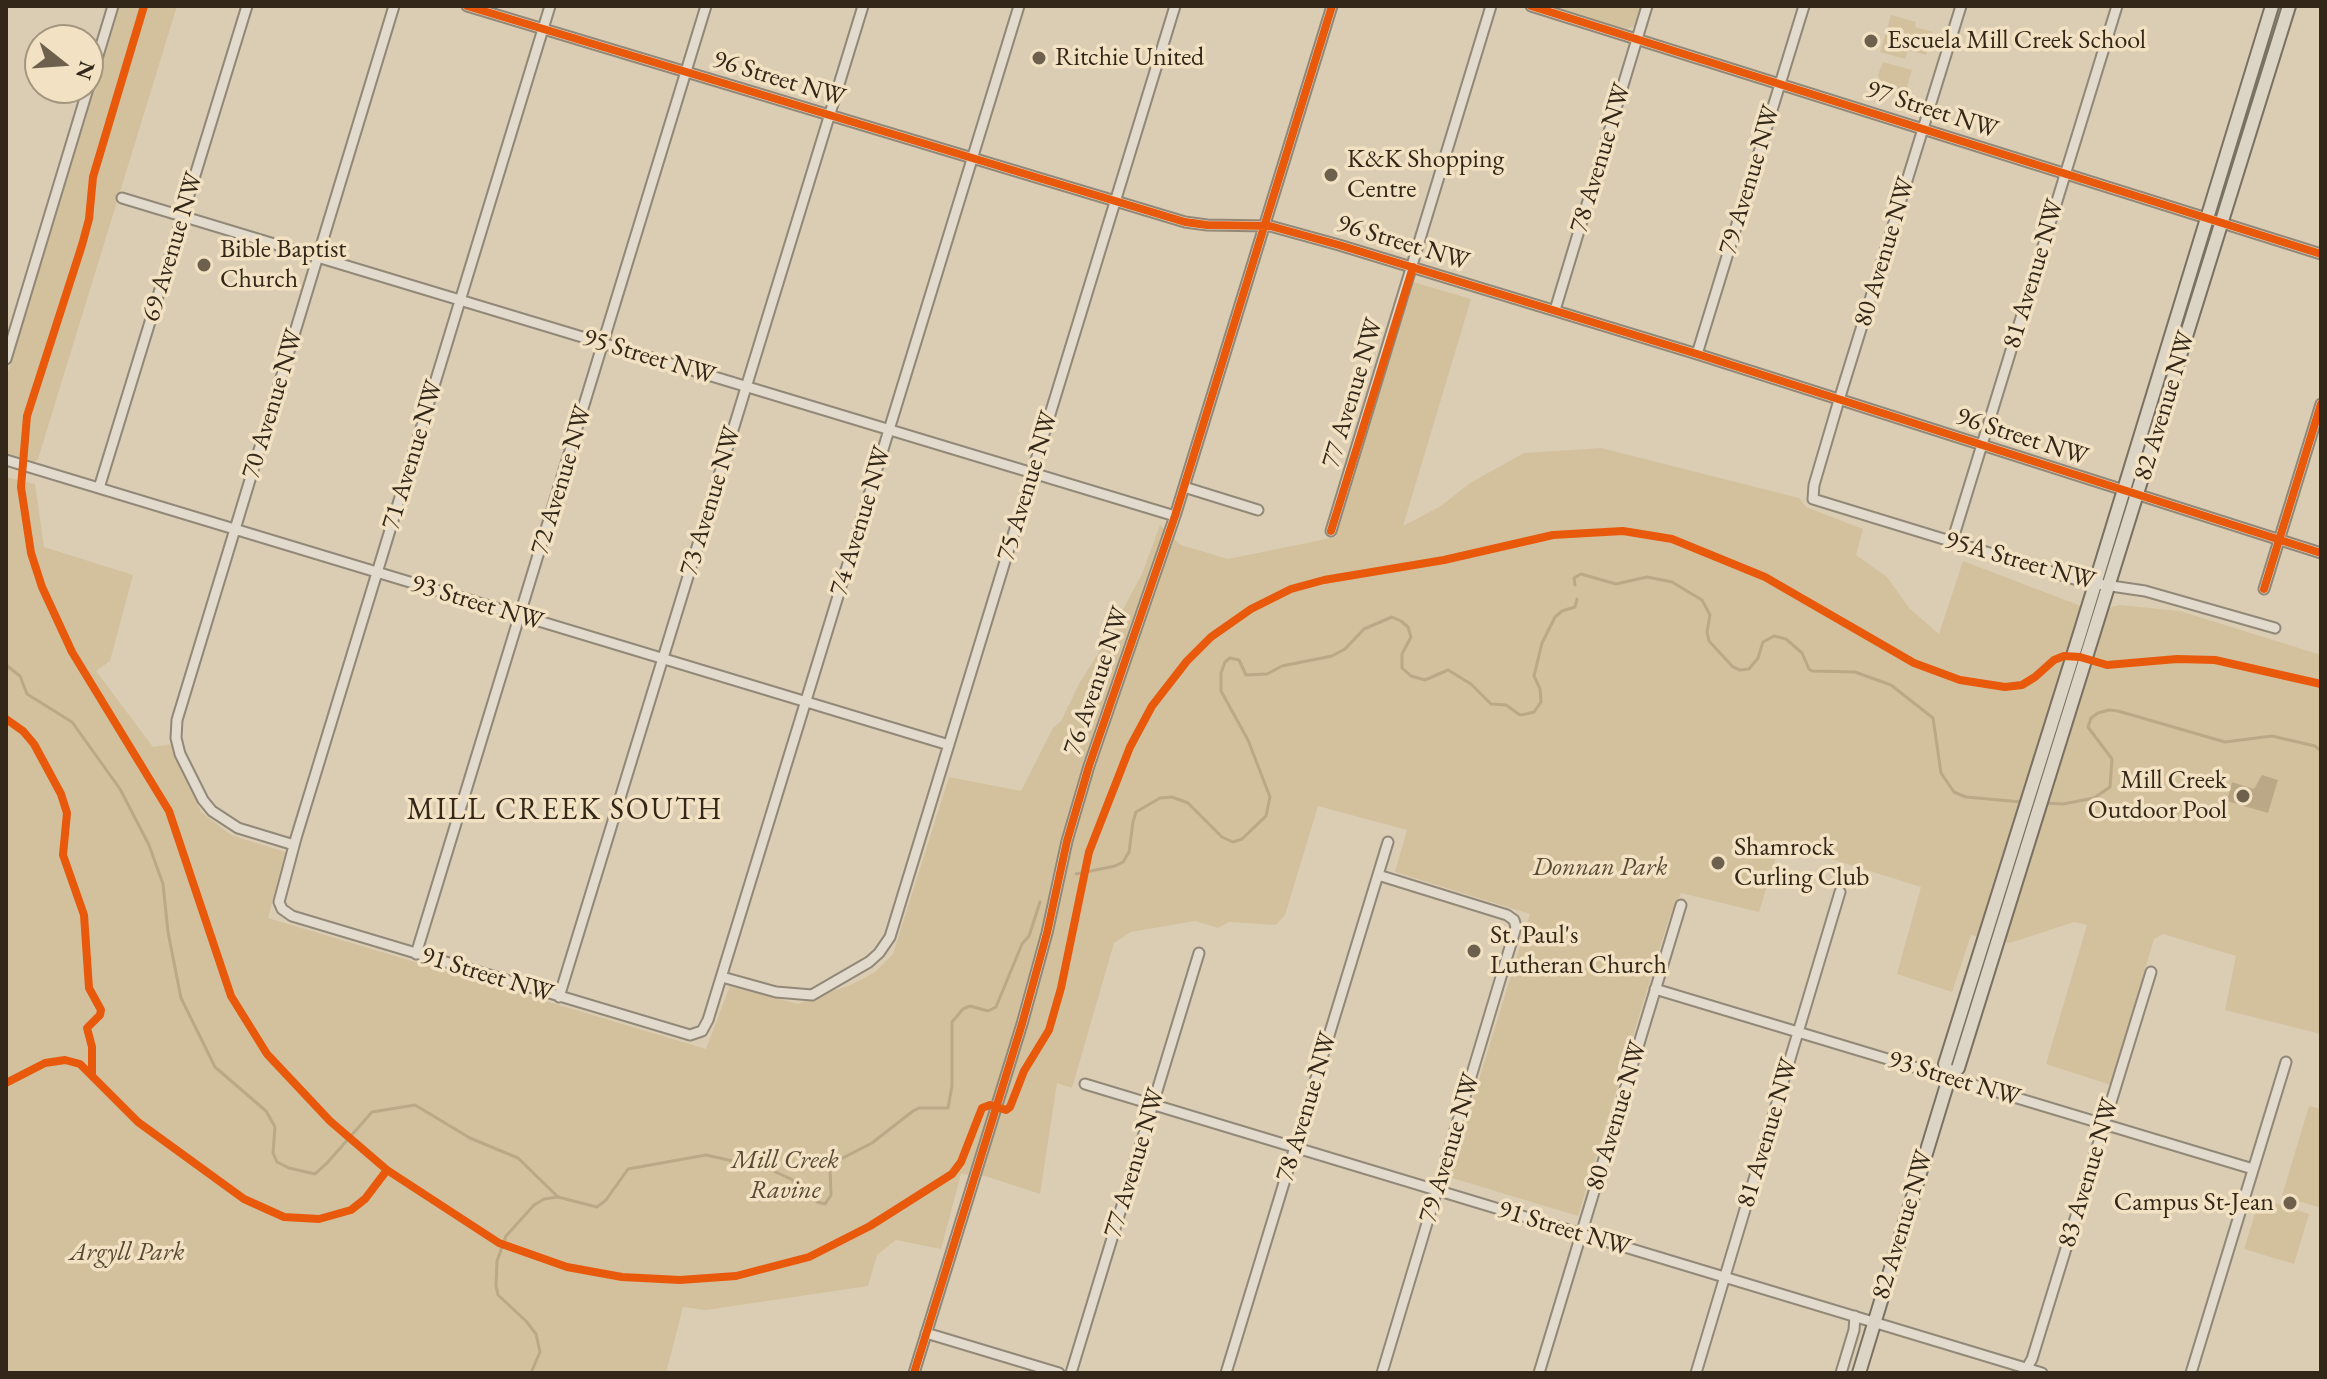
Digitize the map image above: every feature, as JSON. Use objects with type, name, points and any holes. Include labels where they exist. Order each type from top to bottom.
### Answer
[{"type":"main road","name":"82 Avenue NW","points":[[2087,631],[2095,583],[2122,490],[2272,6]]},
{"type":"main road","name":"82 Avenue NW","points":[[1859,1373],[1949,1078],[1945,1064],[1989,947],[2087,631],[2108,585],[2138,495],[2289,6]]},
{"type":"street","points":[[6,359],[14,316],[113,6]]},
{"type":"street","name":"69 Avenue NW","points":[[99,488],[247,6]]},
{"type":"street","name":"70 Avenue NW","points":[[294,845],[228,824],[203,800],[180,754],[176,738],[177,720],[394,6]]},
{"type":"street","name":"96 Street NW","points":[[467,6],[1193,224],[1265,225],[1413,267],[2321,553]]},
{"type":"street","name":"71 Avenue NW","points":[[280,905],[280,893],[294,845],[550,6]]},
{"type":"street","name":"72 Avenue NW","points":[[416,954],[706,6]]},
{"type":"street","name":"73 Avenue NW","points":[[559,997],[863,6]]},
{"type":"street","name":"74 Avenue NW","points":[[699,1033],[707,1024],[722,977],[1019,6]]},
{"type":"street","name":"75 Avenue NW","points":[[722,977],[776,992],[806,996],[872,960],[884,948],[1175,6]]},
{"type":"street","name":"76 Avenue NW","points":[[914,1373],[1022,1024],[1047,933],[1067,841],[1089,766],[1175,516],[1332,6]]},
{"type":"street","name":"77 Avenue NW","points":[[1331,531],[1491,6]]},
{"type":"street","name":"97 Street NW","points":[[1531,6],[2321,254]]},
{"type":"street","name":"78 Avenue NW","points":[[1555,310],[1647,6]]},
{"type":"street","name":"79 Avenue NW","points":[[1697,354],[1804,6]]},
{"type":"street","name":"80 Avenue NW","points":[[1813,499],[1814,485],[1839,400],[1961,6]]},
{"type":"street","name":"81 Avenue NW","points":[[1952,542],[2117,6]]},
{"type":"street","name":"95 Street NW","points":[[122,198],[1175,516]]},
{"type":"street","points":[[2264,589],[2321,404]]},
{"type":"street","name":"93 Street NW","points":[[6,460],[949,745]]},
{"type":"street","points":[[1184,487],[1258,510]]},
{"type":"street","name":"95A Street NW","points":[[1813,499],[2095,583],[2186,601],[2275,628]]},
{"type":"street","name":"78 Avenue NW","points":[[1226,1373],[1388,842]]},
{"type":"street","name":"79 Avenue NW","points":[[1378,875],[1507,915],[1515,923],[1516,933],[1382,1373]]},
{"type":"street","name":"81 Avenue NW","points":[[1696,1373],[1840,892]]},
{"type":"street","name":"91 Street NW","points":[[280,905],[292,916],[416,954],[680,1034],[699,1033]]},
{"type":"street","name":"80 Avenue NW","points":[[1539,1373],[1681,905]]},
{"type":"street","name":"77 Avenue NW","points":[[1071,1373],[1199,953]]},
{"type":"street","name":"83 Avenue NW","points":[[2026,1371],[2151,972]]},
{"type":"street","name":"93 Street NW","points":[[1655,989],[2253,1169]]},
{"type":"street","points":[[2191,1373],[2286,1062]]},
{"type":"street","name":"91 Street NW","points":[[1085,1084],[1855,1316],[2026,1371],[2042,1373]]},
{"type":"street","name":"82 Avenue NW","points":[[1841,1373],[1855,1316]]},
{"type":"street","points":[[926,1333],[1059,1373]]},
{"type":"green space","points":[[120,6],[177,6],[38,459],[34,462],[6,453],[6,379],[90,104],[104,104],[104,58]]},
{"type":"green space","points":[[1551,6],[1640,6],[1634,26],[1627,29]]},
{"type":"green space","points":[[1891,15],[1916,22],[1915,27],[1933,32],[1926,55],[1908,50],[1905,59],[1880,52]]},
{"type":"green space","points":[[1883,62],[1912,70],[1904,96],[1883,89],[1878,75]]},
{"type":"green space","points":[[1413,282],[1471,299],[1403,526],[1441,506],[1470,483],[1524,453],[1601,448],[1799,498],[1806,507],[1863,529],[1856,555],[1887,577],[1909,608],[1939,634],[1963,561],[2094,611],[2120,605],[2180,611],[2321,655],[2321,1034],[2225,1010],[2236,956],[2163,934],[2154,939],[2111,1085],[2046,1064],[2087,925],[2074,922],[2010,943],[1971,935],[1952,992],[1897,974],[1921,887],[1780,843],[1759,912],[1681,893],[1669,918],[1578,1216],[1449,1177],[1530,914],[1395,872],[1407,830],[1318,806],[1285,915],[1276,925],[1229,922],[1218,928],[1195,921],[1131,932],[1114,943],[1072,1088],[1057,1083],[1040,1194],[985,1176],[961,1174],[941,1249],[896,1240],[877,1255],[868,1286],[706,1310],[683,1307],[666,1373],[6,1373],[6,477],[35,484],[44,547],[133,575],[110,661],[96,671],[153,747],[172,744],[201,812],[231,835],[285,852],[268,918],[706,1049],[730,986],[798,1004],[853,984],[875,972],[893,954],[949,777],[1021,791],[1053,728],[1061,721],[1142,574],[1160,525],[1181,545],[1228,559],[1336,537]]},
{"type":"green space","points":[[2309,1106],[2321,1109],[2321,1208],[2282,1196]]},
{"type":"green space","points":[[2260,1198],[2309,1214],[2294,1264],[2244,1249]]},
{"type":"shaded area","points":[[2262,775],[2278,780],[2268,813],[2227,801],[2232,782],[2254,789]]},
{"type":"waterway","points":[[1575,585],[1574,578],[1581,574],[1616,584],[1647,577],[1672,582],[1702,600],[1710,615],[1709,641],[1733,667],[1749,669],[1758,658],[1763,642],[1774,636],[1786,639],[1802,653],[1812,671],[1855,672],[1891,685],[1933,718],[1941,773],[1954,792],[1966,797],[2022,802]]},
{"type":"waterway","points":[[1076,874],[1123,862],[1129,852],[1136,812],[1160,798],[1172,797],[1188,803],[1222,837],[1233,842],[1242,839],[1266,816],[1270,797],[1248,740],[1221,691],[1221,673],[1230,658],[1239,660],[1246,675],[1267,674],[1282,666],[1332,656],[1345,649],[1364,629],[1392,617],[1408,627],[1411,637],[1402,654],[1402,668],[1411,676],[1425,680],[1448,670],[1471,684],[1491,704],[1506,705],[1520,715],[1526,714],[1534,712],[1541,702],[1540,689],[1534,676],[1542,643],[1555,617],[1575,607],[1577,599]]},
{"type":"waterway","points":[[6,665],[20,676],[27,694],[72,722],[120,789],[149,845],[163,884],[168,932],[181,998],[215,1067],[266,1111],[275,1127],[273,1153],[277,1162],[315,1174],[372,1112],[415,1105],[470,1138],[518,1158],[558,1197]]},
{"type":"waterway","points":[[2045,803],[2063,804],[2094,798],[2110,787],[2112,759],[2088,727],[2091,718],[2109,710],[2225,742],[2272,736],[2315,746],[2321,751]]},
{"type":"waterway","points":[[531,1373],[540,1352],[536,1334],[498,1295],[496,1286],[497,1261],[506,1236],[534,1205],[544,1199],[558,1197],[597,1207],[606,1200],[628,1169],[706,1155],[769,1169],[791,1179],[817,1202],[825,1204],[831,1195],[830,1169],[835,1162],[872,1143],[919,1108],[948,1108],[952,1086],[952,1022],[963,1009],[970,1006],[988,1011],[996,1007],[1022,944],[1029,936],[1040,902]]},
{"type":"cycle path","points":[[144,6],[93,177],[89,219],[82,245],[27,416],[21,487],[31,553],[42,587],[72,652],[169,811],[231,996],[267,1054],[330,1121],[387,1170],[499,1243],[567,1267],[622,1277],[680,1280],[736,1276],[809,1257],[870,1226],[952,1174],[961,1162],[982,1108],[990,1105],[1006,1110],[1010,1107],[1024,1071],[1049,1030],[1061,988],[1089,852],[1130,747],[1152,706],[1187,661],[1211,637],[1251,609],[1291,589],[1324,580],[1444,560],[1553,535],[1623,531],[1672,539],[1765,577],[1914,663],[1960,680],[2005,687],[2022,685],[2064,656],[2107,665],[2177,659],[2215,660],[2321,684]]},
{"type":"cycle path","points":[[467,6],[1185,222],[1270,226],[1339,245],[1697,354],[2321,553]]},
{"type":"cycle path","points":[[914,1373],[1022,1024],[1047,933],[1067,841],[1089,766],[1175,516],[1332,6]]},
{"type":"cycle path","points":[[1531,6],[2321,254]]},
{"type":"cycle path","points":[[1331,531],[1413,267]]},
{"type":"cycle path","points":[[2264,589],[2321,404]]},
{"type":"cycle path","points":[[6,719],[34,744],[61,794],[67,813],[63,855],[84,915],[89,988],[101,1010],[87,1028],[92,1047],[92,1074]]},
{"type":"cycle path","points":[[6,1083],[45,1063],[65,1060],[80,1064],[138,1122],[244,1199],[284,1217],[319,1219],[351,1210],[365,1199],[387,1170]]},
{"type":"place","name":"Escuela Mill Creek School","points":[[1871,41]]},
{"type":"place","name":"Ritchie United","points":[[1039,58]]},
{"type":"place","name":"K&K Shopping Centre","points":[[1331,175]]},
{"type":"place","name":"Bible Baptist Church","points":[[204,265]]},
{"type":"place","name":"Mill Creek Outdoor Pool","points":[[2243,796]]},
{"type":"place","name":"Shamrock Curling Club","points":[[1718,863]]},
{"type":"place","name":"St. Paul's Lutheran Church","points":[[1474,951]]},
{"type":"place","name":"Campus St-Jean","points":[[2290,1203]]},
{"type":"district","name":"MILL CREEK SOUTH","points":[[565,811]]},
{"type":"park label","name":"Donnan Park","points":[[1600,868]]},
{"type":"park label","name":"Mill Creek Ravine","points":[[785,1176]]},
{"type":"park label","name":"Argyll Park","points":[[127,1253]]}]
